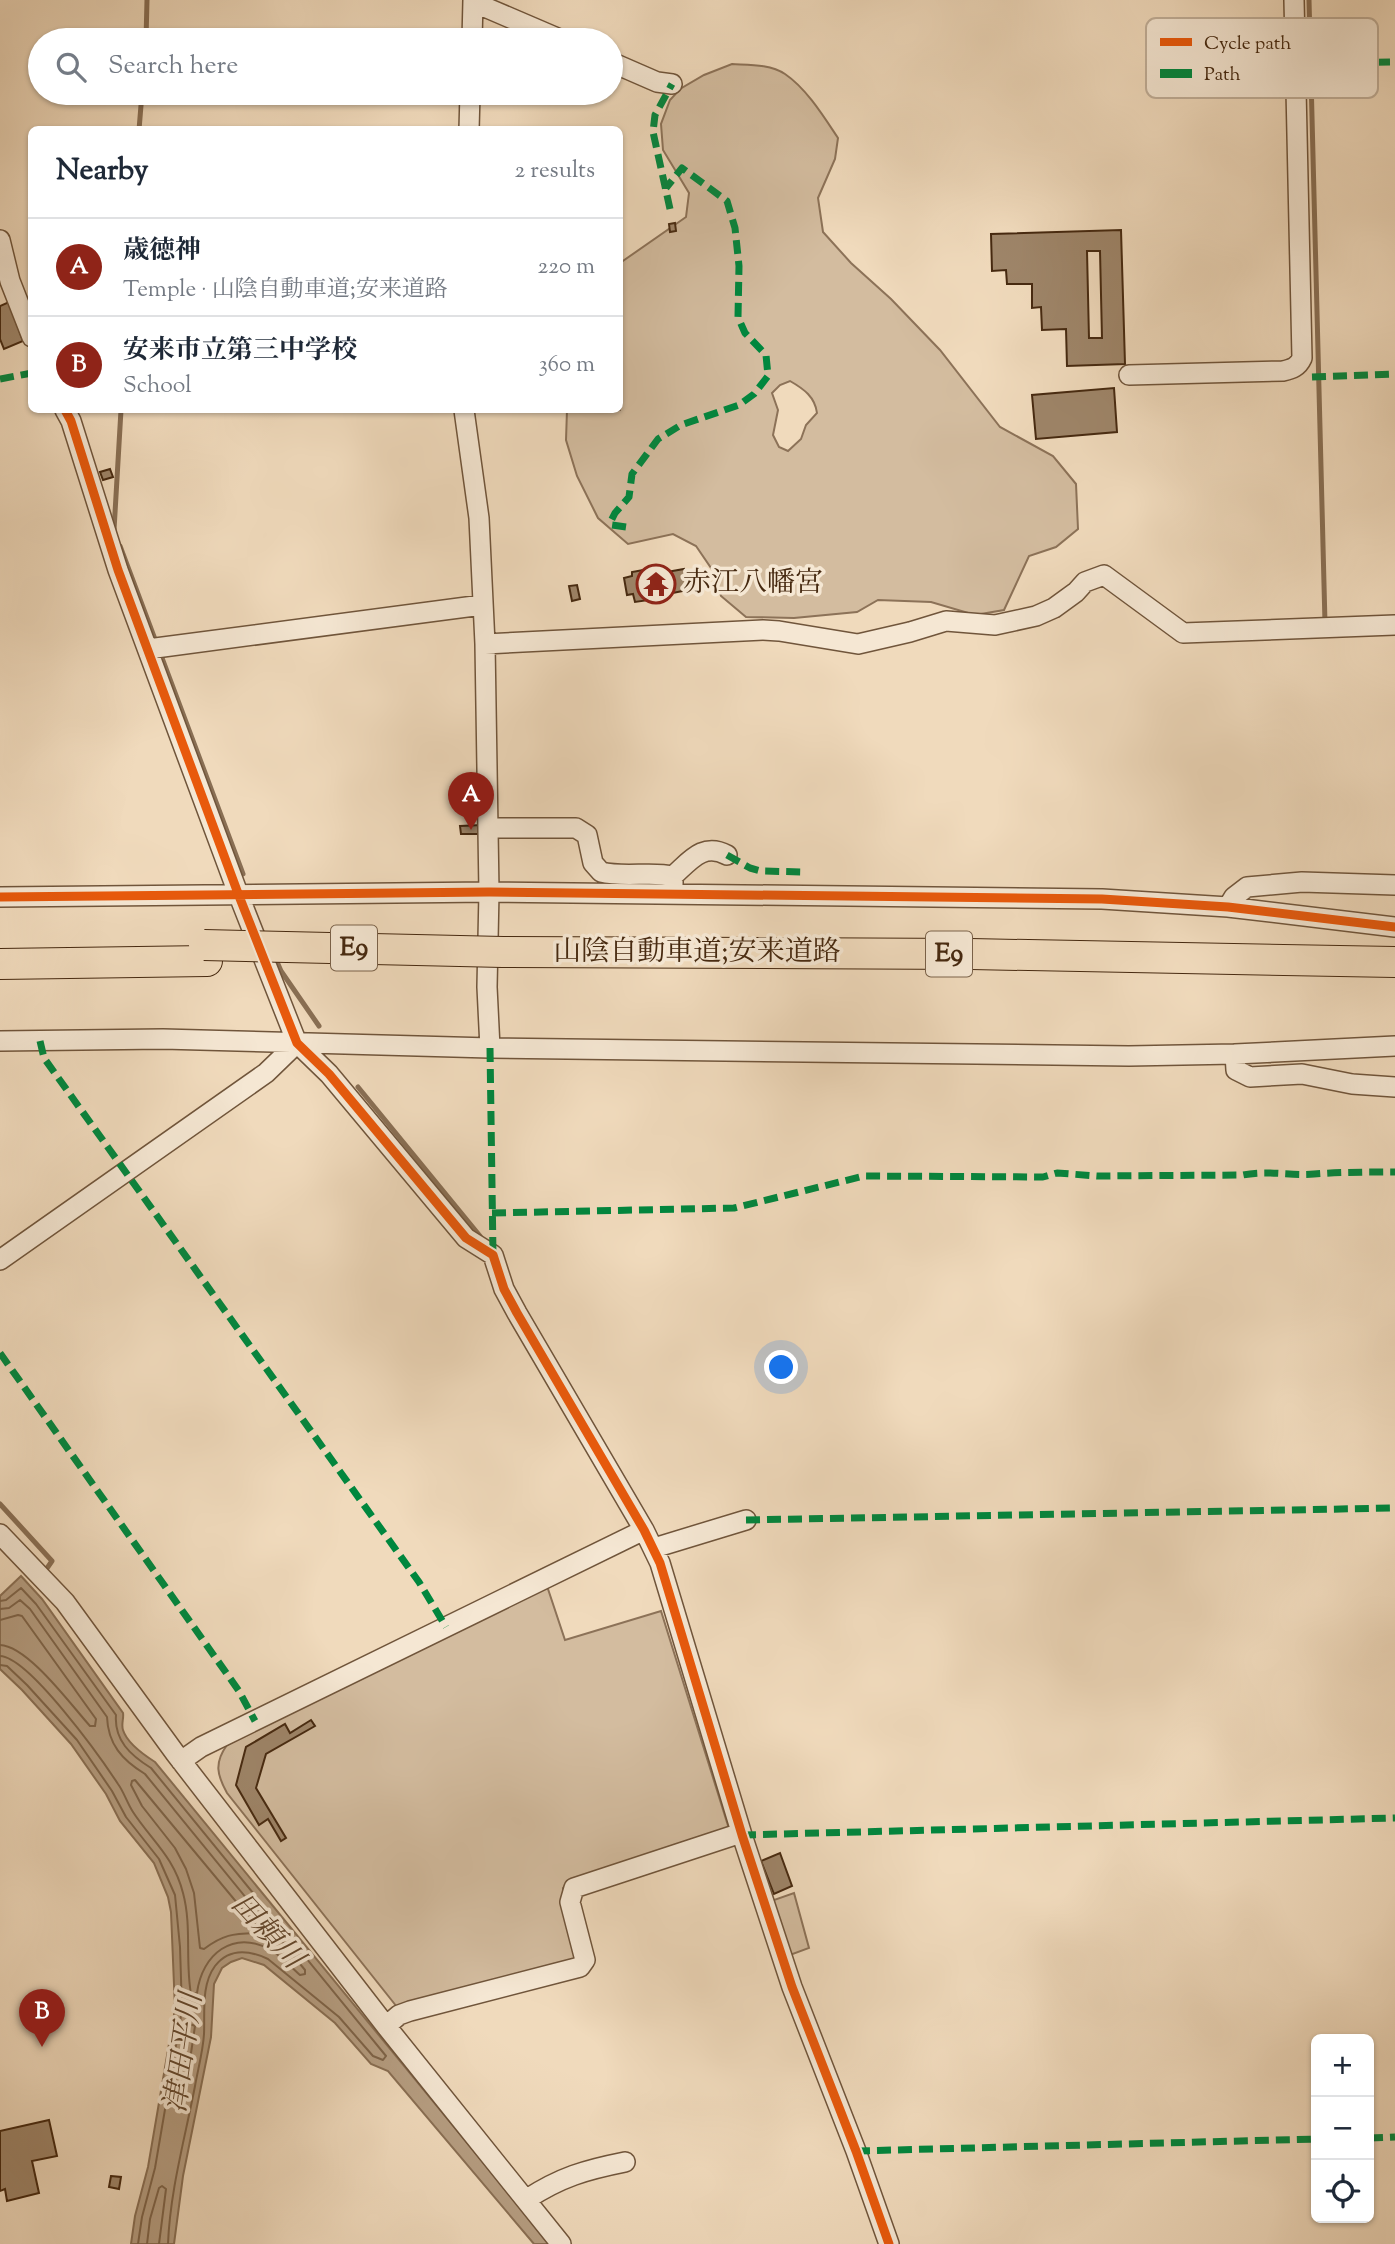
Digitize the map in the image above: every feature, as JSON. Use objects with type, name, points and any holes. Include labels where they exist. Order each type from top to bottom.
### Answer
[{"type":"highway","name":"山陰自動車道;安来道路","points":[[0,950],[1395,973]]},
{"type":"highway","name":"山陰自動車道;安来道路","points":[[0,964],[206,953]]},
{"type":"highway","name":"山陰自動車道;安来道路","points":[[503,958],[971,954],[1395,962]]},
{"type":"street","points":[[1294,0],[1294,18]]},
{"type":"street","points":[[472,28],[473,1],[535,28]]},
{"type":"street","points":[[623,67],[657,82],[672,84]]},
{"type":"street","points":[[1129,375],[1283,371],[1299,365],[1302,358],[1296,98]]},
{"type":"street","points":[[469,126],[470,105]]},
{"type":"street","points":[[0,240],[10,281],[28,327]]},
{"type":"street","points":[[67,413],[118,569],[155,648],[239,896],[297,1043],[329,1074],[466,1238],[493,1255],[504,1289],[517,1313],[654,1548],[741,1833],[792,1987],[889,2244]]},
{"type":"street","points":[[464,413],[479,518],[485,644],[489,892],[487,987],[491,1048]]},
{"type":"street","points":[[485,644],[771,631],[858,644],[946,621],[995,625],[1036,616],[1054,608],[1085,582],[1104,575],[1183,633],[1395,625]]},
{"type":"street","points":[[155,648],[482,605]]},
{"type":"street","points":[[488,828],[576,828],[587,835],[593,863],[601,872],[616,875],[665,874],[673,885]]},
{"type":"street","points":[[673,885],[695,857],[705,851],[712,849],[727,855]]},
{"type":"street","points":[[1228,907],[1234,897],[1247,887],[1302,882],[1395,885]]},
{"type":"street","points":[[0,897],[489,892],[673,885],[1102,899],[1228,907],[1389,926]]},
{"type":"street","points":[[0,1041],[163,1039],[491,1048],[1129,1056],[1395,1046]]},
{"type":"street","points":[[0,1260],[266,1073],[297,1043]]},
{"type":"street","points":[[1235,1054],[1236,1070],[1250,1077],[1302,1074],[1352,1084],[1395,1087]]},
{"type":"street","points":[[654,1548],[746,1520]]},
{"type":"street","points":[[181,1761],[201,1747],[644,1530]]},
{"type":"street","points":[[0,1534],[65,1602],[181,1761],[386,2026],[561,2244]]},
{"type":"street","points":[[386,2026],[399,2015],[410,2011],[580,1967],[584,1959],[570,1902],[574,1888],[741,1833]]},
{"type":"street","points":[[527,2199],[554,2182],[625,2162]]},
{"type":"shaded area","points":[[732,64],[773,68],[801,87],[838,138],[835,159],[818,198],[823,232],[940,350],[1000,427],[1053,456],[1076,484],[1078,529],[1056,547],[1029,556],[1004,610],[975,615],[931,602],[878,600],[857,612],[794,618],[746,617],[721,596],[713,571],[696,546],[673,534],[628,544],[598,518],[577,476],[566,440],[567,413],[623,413],[623,261],[686,217],[689,193],[663,150],[661,124],[670,100],[680,89],[704,75]],"holes":[[[790,381],[811,398],[817,413],[806,425],[801,439],[788,451],[779,447],[773,435],[778,410],[772,393],[780,385]]]},
{"type":"shaded area","points":[[547,1586],[565,1640],[661,1611],[730,1832],[567,1883],[563,1888],[563,1898],[580,1954],[573,1964],[397,2007],[227,1793],[219,1775],[220,1758],[227,1745]]},
{"type":"shaded area","points":[[794,1893],[809,1948],[790,1955],[771,1901]]},
{"type":"water","points":[[21,1576],[42,1599],[123,1713],[122,1728],[128,1740],[155,1762],[550,2244],[534,2244],[388,2071],[371,2064],[335,2023],[264,1965],[242,1958],[222,1968],[214,1984],[211,2037],[183,2176],[174,2244],[131,2244],[135,2216],[148,2167],[175,2009],[171,1912],[154,1863],[120,1821],[106,1794],[71,1744],[0,1669],[0,1596]]},
{"type":"building","points":[[675,223],[676,231],[670,232],[669,224]]},
{"type":"building","points":[[1121,230],[1125,364],[1067,366],[1066,329],[1042,330],[1041,307],[1032,308],[1032,284],[1007,284],[1006,270],[992,271],[991,234]],"holes":[[[1087,251],[1100,251],[1102,338],[1089,338]]]},
{"type":"building","points":[[9,302],[23,341],[4,349],[0,339],[0,306]]},
{"type":"building","points":[[1114,388],[1117,432],[1036,439],[1032,395]]},
{"type":"building","points":[[110,469],[113,477],[103,480],[100,472]]},
{"type":"building","name":"赤江八幡宮","points":[[649,569],[651,581],[662,579],[661,573],[684,569],[688,590],[662,595],[660,588],[654,589],[656,599],[635,602],[633,594],[627,595],[624,578],[632,576],[632,572]]},
{"type":"building","points":[[577,585],[580,599],[572,601],[569,586]]},
{"type":"building","points":[[482,825],[482,834],[461,834],[460,826]]},
{"type":"building","points":[[311,1720],[315,1726],[266,1754],[256,1788],[286,1838],[281,1841],[268,1819],[259,1825],[236,1785],[246,1747],[285,1724],[290,1733]]},
{"type":"building","points":[[780,1853],[792,1886],[774,1894],[761,1861]]},
{"type":"building","points":[[49,2120],[57,2156],[32,2161],[39,2193],[7,2201],[5,2189],[0,2191],[0,2131]]},
{"type":"building","points":[[111,2176],[121,2177],[119,2189],[109,2187]]},
{"type":"waterway","points":[[146,28],[147,0]]},
{"type":"waterway","points":[[1309,0],[1309,18]]},
{"type":"waterway","points":[[1312,98],[1325,623]]},
{"type":"waterway","points":[[139,126],[141,105]]},
{"type":"waterway","points":[[114,530],[121,413]]},
{"type":"waterway","points":[[120,546],[243,874]]},
{"type":"waterway","points":[[274,955],[281,971],[319,1026]]},
{"type":"waterway","points":[[358,1087],[480,1236]]},
{"type":"waterway","points":[[0,1504],[52,1561],[43,1574]]},
{"type":"marked path","points":[[1378,62],[1395,62]]},
{"type":"marked path","points":[[670,209],[653,132],[655,115],[672,84]]},
{"type":"marked path","points":[[626,527],[610,523],[629,497],[632,474],[658,439],[681,425],[739,405],[754,394],[768,376],[766,355],[745,333],[738,317],[739,266],[735,228],[727,201],[682,168],[666,188]]},
{"type":"marked path","points":[[0,379],[28,374]]},
{"type":"marked path","points":[[1312,377],[1395,374]]},
{"type":"marked path","points":[[727,855],[761,871],[805,872]]},
{"type":"marked path","points":[[40,1041],[44,1058],[419,1582],[446,1627]]},
{"type":"marked path","points":[[490,1048],[493,1255]]},
{"type":"marked path","points":[[492,1213],[734,1208],[864,1176],[1043,1177],[1057,1173],[1097,1176],[1395,1172]]},
{"type":"marked path","points":[[0,1353],[239,1691],[255,1721]]},
{"type":"marked path","points":[[746,1520],[1395,1508]]},
{"type":"marked path","points":[[742,1835],[1395,1818]]},
{"type":"marked path","points":[[1374,2138],[1395,2137]]},
{"type":"marked path","points":[[856,2151],[1311,2139]]},
{"type":"cycle path","points":[[67,413],[118,570],[239,896],[297,1043],[329,1074],[466,1238],[493,1255],[504,1289],[517,1313],[644,1530],[660,1563],[742,1835],[792,1987],[889,2244]]},
{"type":"cycle path","points":[[0,897],[489,892],[1102,899],[1228,907],[1395,927]]},
{"type":"place","name":"赤江八幡宮","points":[[656,584]]},
{"type":"place","name":"歳徳神","points":[[471,830]]},
{"type":"place","name":"安来市立第三中学校","points":[[42,2047]]},
{"type":"water label","name":"田頼川","points":[[266,1932]]},
{"type":"water label","name":"津田平川","points":[[185,2053]]}]
